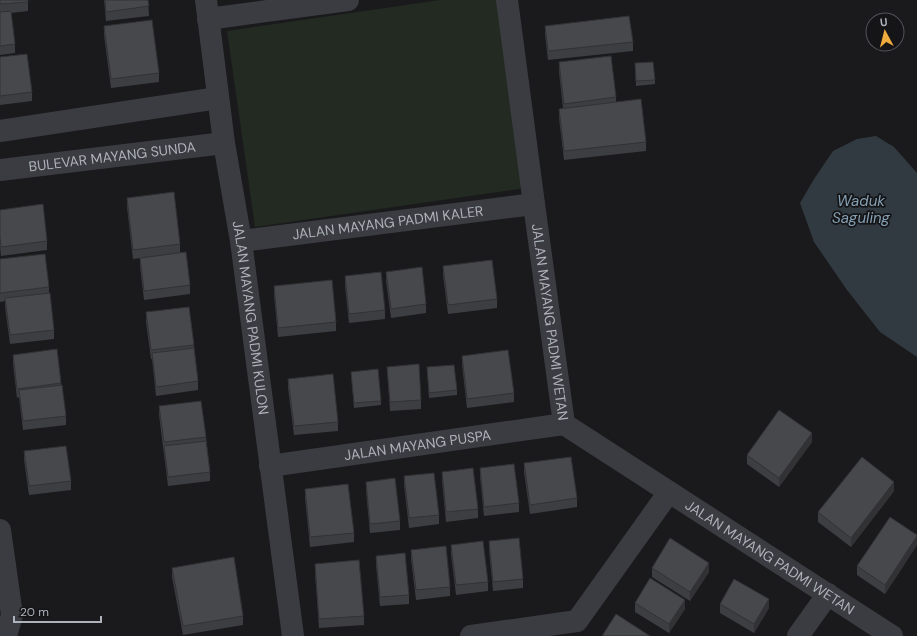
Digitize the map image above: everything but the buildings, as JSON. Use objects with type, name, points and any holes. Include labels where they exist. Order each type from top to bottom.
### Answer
[{"type":"street","points":[[207,10],[348,0]]},
{"type":"street","name":"JALAN MAYANG PADMI WETAN","points":[[507,0],[564,424],[892,636]]},
{"type":"street","name":"JALAN MAYANG PADMI KULON","points":[[207,10],[224,143],[241,241],[293,636]]},
{"type":"street","points":[[0,131],[218,98]]},
{"type":"street","name":"BULEVAR MAYANG SUNDA","points":[[0,170],[224,143]]},
{"type":"street","name":"JALAN MAYANG PADMI KALER","points":[[241,241],[534,204]]},
{"type":"street","name":"JALAN MAYANG PUSPA","points":[[270,466],[564,424]]},
{"type":"street","points":[[471,636],[577,622],[669,492]]},
{"type":"street","points":[[0,530],[12,615],[6,636]]},
{"type":"street","points":[[798,636],[828,594]]},
{"type":"shaded area","points":[[440,0],[498,0],[525,188],[255,227],[227,31]]},
{"type":"water","name":"Waduk Saguling","points":[[876,136],[894,147],[917,173],[917,357],[880,332],[847,290],[814,242],[800,203],[833,151],[857,139]]}]
